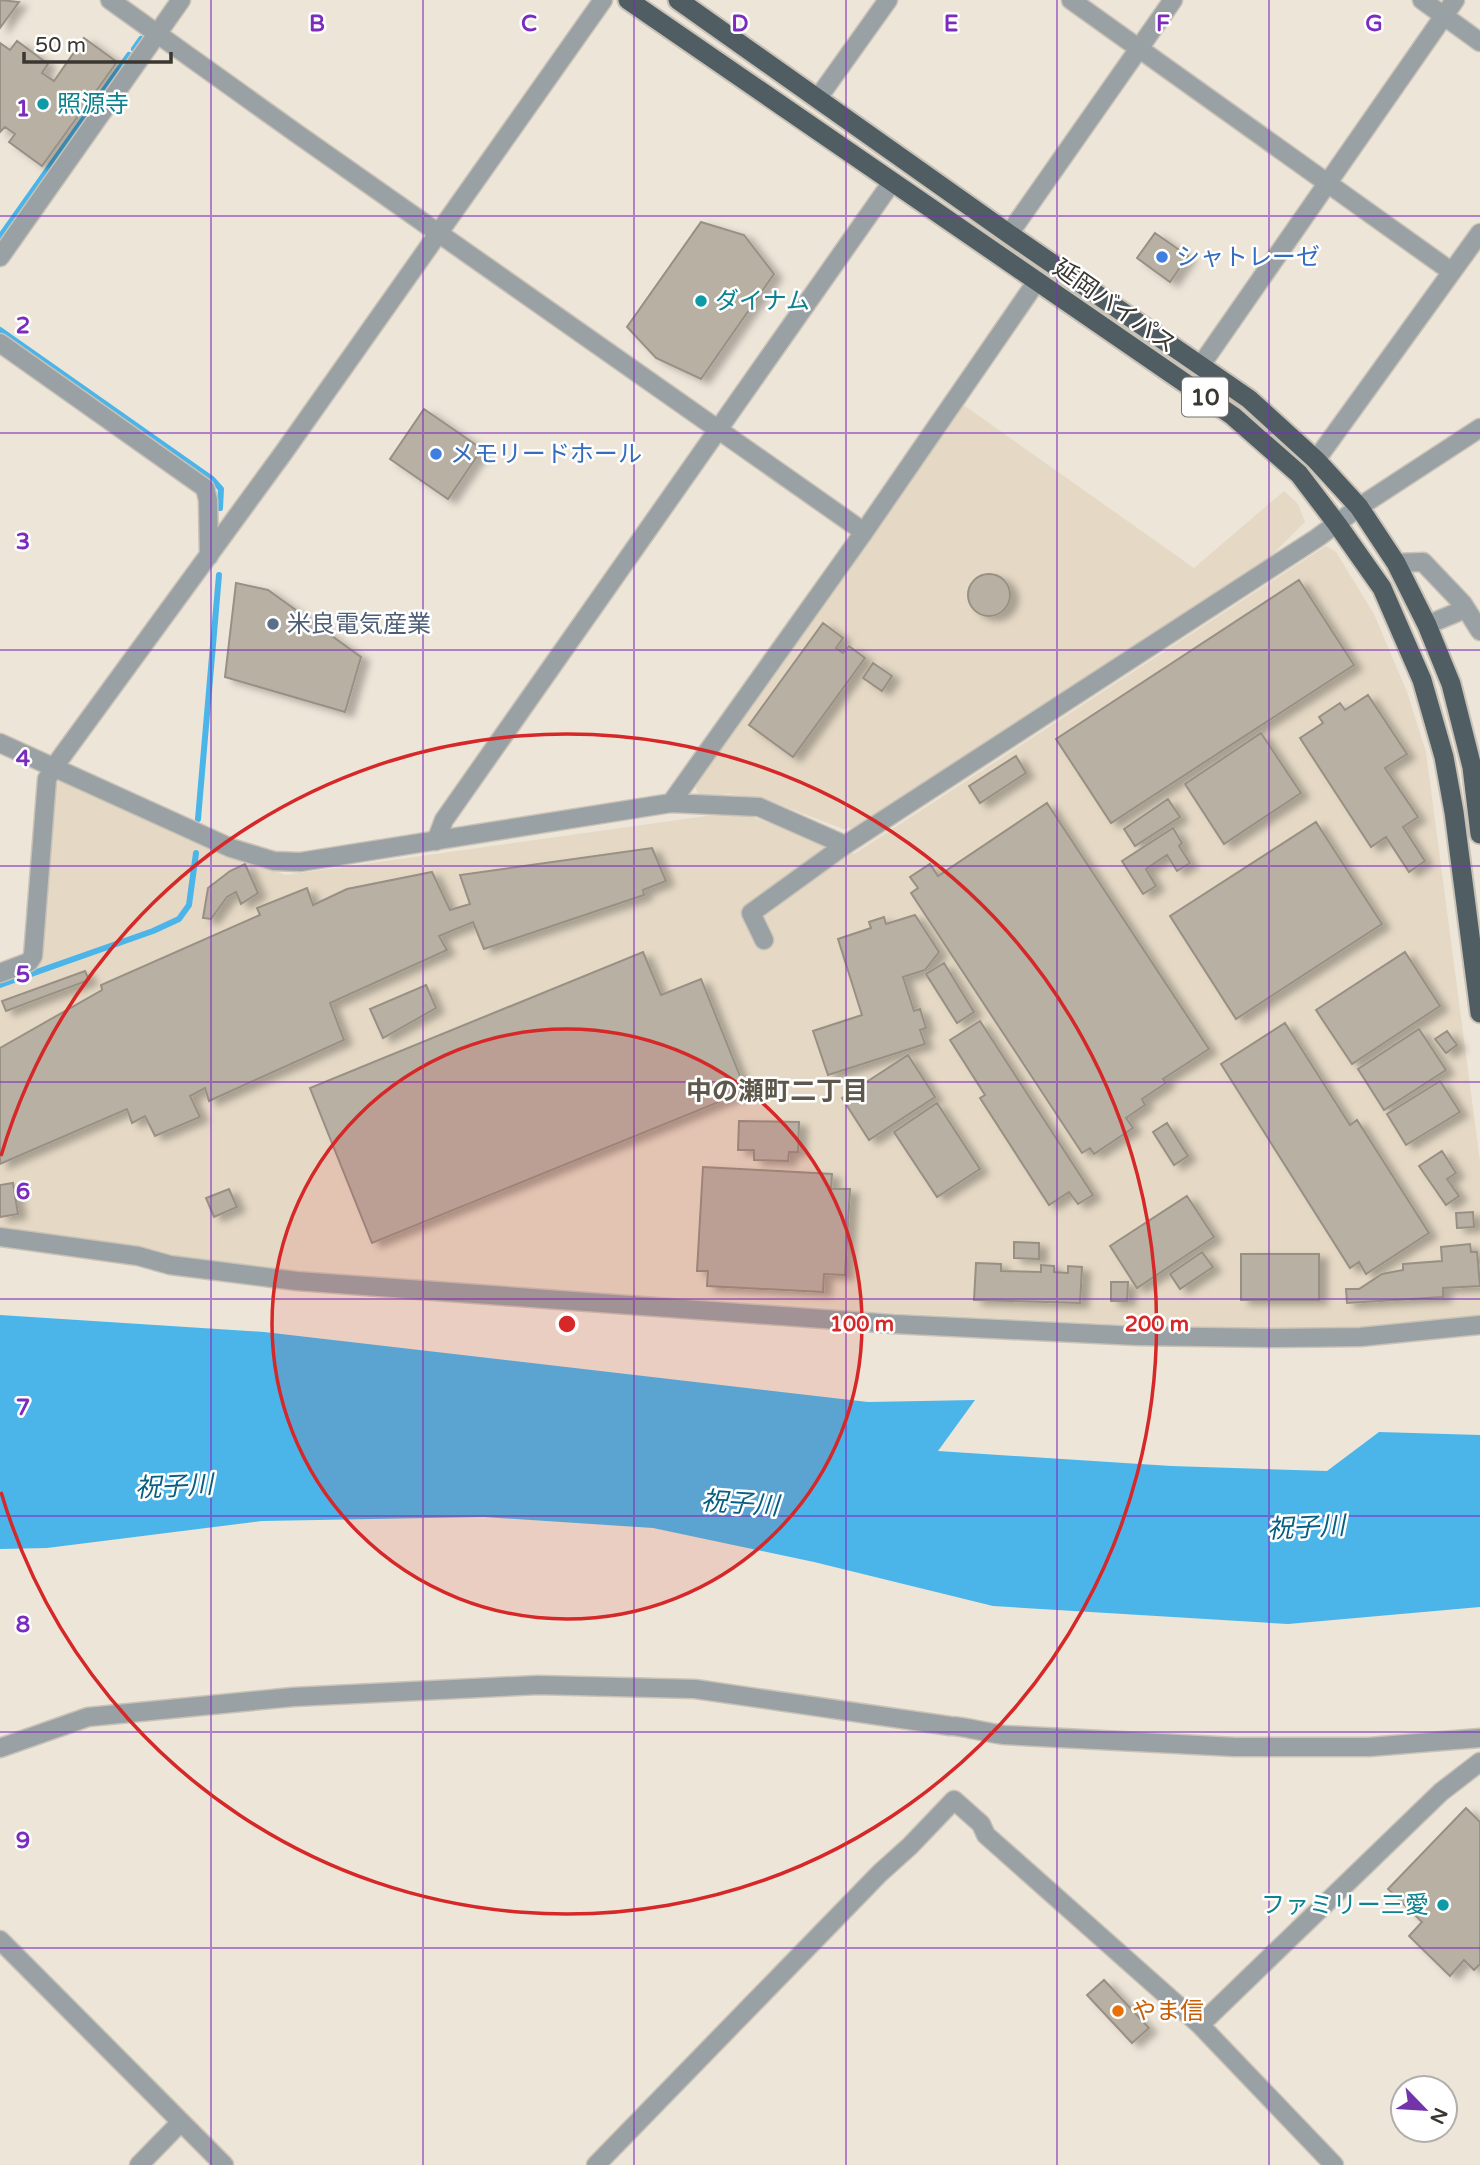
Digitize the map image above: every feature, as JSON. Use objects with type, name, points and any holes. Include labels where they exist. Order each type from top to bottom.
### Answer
[{"type":"highway","name":"延岡バイパス","points":[[628,0],[1233,416],[1299,474],[1382,588],[1422,680],[1444,757],[1454,812],[1480,1013]]},
{"type":"highway","name":"延岡バイパス","points":[[677,0],[1249,399],[1316,460],[1359,507],[1396,563],[1427,625],[1451,684],[1463,731],[1472,767],[1480,834]]},
{"type":"street","points":[[110,0],[864,532]]},
{"type":"street","points":[[0,257],[181,0]]},
{"type":"street","points":[[0,973],[29,962],[33,956],[47,779],[54,767],[209,556],[603,0]]},
{"type":"street","points":[[818,98],[888,0]]},
{"type":"street","points":[[1071,0],[1452,272]]},
{"type":"street","points":[[1009,234],[1173,0]]},
{"type":"street","points":[[1422,0],[1480,42]]},
{"type":"street","points":[[1201,365],[1455,0]]},
{"type":"street","points":[[436,841],[444,820],[892,182]]},
{"type":"street","points":[[1316,460],[1479,236]]},
{"type":"street","points":[[671,803],[864,532],[1037,281]]},
{"type":"street","points":[[0,343],[205,488],[208,500],[209,556]]},
{"type":"street","points":[[764,940],[751,913],[845,845],[1480,428]]},
{"type":"street","points":[[1396,563],[1423,562],[1465,609],[1480,631]]},
{"type":"street","points":[[1427,625],[1465,609]]},
{"type":"street","points":[[0,743],[231,848],[274,861],[300,862],[671,803],[759,807],[845,845]]},
{"type":"street","points":[[0,1237],[138,1256],[170,1265],[297,1281],[893,1324],[1138,1336],[1275,1338],[1360,1336],[1480,1325]]},
{"type":"street","points":[[0,1748],[88,1717],[293,1696],[538,1685],[695,1689],[956,1725],[972,1731],[1004,1735],[1234,1747],[1369,1747],[1480,1738]]},
{"type":"street","points":[[1200,2025],[1441,1792],[1480,1762]]},
{"type":"street","points":[[596,2165],[954,1800],[981,1824],[986,1835],[1200,2025],[1334,2165]]},
{"type":"street","points":[[0,1940],[224,2165]]},
{"type":"street","points":[[139,2165],[180,2123]]},
{"type":"shaded area","points":[[962,404],[1194,568],[1284,491],[1298,504],[1305,522],[1270,557],[858,827],[843,829],[765,799],[729,794],[699,797],[695,786]]},
{"type":"shaded area","points":[[1326,546],[1336,552],[1374,614],[1407,692],[1426,752],[1480,1161],[1480,1318],[1371,1328],[1212,1329],[669,1302],[251,1267],[0,1235],[0,979],[41,962],[54,777],[286,875],[728,813],[750,816],[854,854]]},
{"type":"water","name":"祝子川","points":[[0,1315],[264,1332],[868,1402],[975,1400],[938,1451],[1171,1466],[1327,1471],[1379,1432],[1480,1435],[1480,1607],[1288,1624],[993,1606],[814,1562],[653,1528],[484,1517],[262,1521],[47,1548],[0,1549]]},
{"type":"building","points":[[0,0],[19,2],[0,28]]},
{"type":"building","name":"照源寺","points":[[84,38],[117,62],[42,166],[9,142],[15,134],[5,127],[0,132],[0,43],[10,50],[17,41],[48,64],[42,73],[54,81]]},
{"type":"building","name":"ダイナム","points":[[701,222],[744,235],[774,274],[701,379],[656,358],[627,327]]},
{"type":"building","name":"シャトレーゼ","points":[[1155,233],[1188,256],[1170,282],[1137,258]]},
{"type":"building","name":"メモリードホール","points":[[424,409],[482,449],[448,499],[390,459]]},
{"type":"building","points":[[989,574],[1004,580],[1010,595],[1004,610],[989,616],[974,610],[968,595],[974,580]]},
{"type":"building","points":[[1299,580],[1354,665],[1111,823],[1056,739]]},
{"type":"building","name":"米良電気産業","points":[[236,583],[268,590],[361,657],[345,712],[225,677]]},
{"type":"building","points":[[823,623],[843,638],[836,648],[843,653],[849,646],[865,658],[793,757],[749,725]]},
{"type":"building","points":[[873,663],[892,676],[882,691],[863,678]]},
{"type":"building","points":[[1368,695],[1407,754],[1385,768],[1418,817],[1403,827],[1425,861],[1409,872],[1386,837],[1371,847],[1300,738],[1323,723],[1319,717],[1340,703],[1345,710]]},
{"type":"building","points":[[1261,733],[1301,793],[1224,844],[1185,784]]},
{"type":"building","points":[[1016,756],[1026,773],[980,803],[969,786]]},
{"type":"building","points":[[1168,799],[1180,817],[1135,846],[1124,829]]},
{"type":"building","points":[[1047,803],[1209,1049],[1163,1079],[1166,1083],[1142,1099],[1145,1105],[1126,1118],[1133,1128],[1094,1154],[1090,1148],[1082,1153],[911,893],[918,888],[910,877],[930,864],[938,876]]},
{"type":"building","points":[[1316,822],[1382,924],[1236,1019],[1170,916]]},
{"type":"building","points":[[1173,828],[1182,843],[1179,846],[1190,863],[1177,871],[1167,855],[1146,869],[1156,886],[1143,894],[1122,861]]},
{"type":"building","points":[[652,848],[666,881],[643,890],[644,895],[484,949],[473,922],[439,936],[447,950],[330,1003],[344,1040],[209,1101],[205,1088],[190,1096],[200,1117],[155,1136],[145,1116],[132,1123],[127,1109],[0,1164],[0,1048],[102,990],[101,985],[260,915],[257,908],[307,888],[313,905],[347,889],[432,872],[450,910],[470,904],[460,875]]},
{"type":"building","points":[[245,864],[258,893],[241,904],[236,892],[227,897],[211,919],[203,918],[208,888],[230,871]]},
{"type":"building","points":[[915,915],[939,952],[925,970],[903,977],[914,1011],[920,1009],[926,1028],[920,1030],[925,1044],[828,1075],[813,1031],[862,1015],[838,939],[871,928],[869,922],[884,917],[886,924]]},
{"type":"building","points":[[643,952],[661,995],[701,979],[746,1091],[372,1243],[310,1088]]},
{"type":"building","points":[[1405,952],[1440,1006],[1352,1064],[1316,1010]]},
{"type":"building","points":[[944,963],[974,1012],[957,1023],[926,974]]},
{"type":"building","points":[[85,971],[89,980],[6,1011],[2,1001]]},
{"type":"building","points":[[426,985],[436,1008],[383,1038],[370,1009]]},
{"type":"building","points":[[980,1021],[1093,1195],[1078,1204],[1069,1192],[1049,1205],[980,1098],[985,1095],[950,1040]]},
{"type":"building","points":[[1285,1023],[1350,1125],[1357,1120],[1429,1233],[1366,1274],[1359,1262],[1350,1268],[1221,1064]]},
{"type":"building","points":[[1419,1029],[1446,1070],[1384,1110],[1358,1069]]},
{"type":"building","points":[[1447,1031],[1457,1045],[1446,1053],[1435,1039]]},
{"type":"building","points":[[908,1055],[935,1097],[869,1140],[842,1098]]},
{"type":"building","points":[[1440,1081],[1460,1112],[1406,1145],[1387,1114]]},
{"type":"building","points":[[937,1103],[980,1169],[937,1197],[894,1132]]},
{"type":"building","points":[[739,1121],[799,1122],[798,1152],[789,1152],[788,1161],[754,1160],[754,1150],[738,1150]]},
{"type":"building","points":[[1167,1123],[1188,1156],[1174,1165],[1153,1132]]},
{"type":"building","points":[[1442,1151],[1456,1173],[1447,1179],[1459,1196],[1446,1205],[1419,1166]]},
{"type":"building","points":[[703,1167],[832,1174],[831,1189],[850,1189],[845,1275],[824,1274],[823,1292],[707,1286],[708,1271],[697,1271]]},
{"type":"building","points":[[13,1183],[18,1214],[0,1217],[0,1185]]},
{"type":"building","points":[[229,1189],[237,1207],[214,1217],[206,1198]]},
{"type":"building","points":[[1187,1196],[1214,1237],[1137,1288],[1110,1246]]},
{"type":"building","points":[[1473,1212],[1474,1227],[1457,1228],[1456,1213]]},
{"type":"building","points":[[1014,1242],[1039,1243],[1039,1259],[1014,1258]]},
{"type":"building","points":[[1470,1244],[1471,1252],[1477,1252],[1480,1286],[1443,1288],[1443,1297],[1347,1303],[1346,1289],[1359,1289],[1382,1274],[1403,1270],[1403,1264],[1442,1261],[1441,1247]]},
{"type":"building","points":[[1202,1252],[1213,1267],[1180,1289],[1170,1274]]},
{"type":"building","points":[[1241,1254],[1319,1254],[1319,1300],[1241,1300]]},
{"type":"building","points":[[976,1263],[1001,1264],[1001,1271],[1041,1272],[1041,1265],[1054,1266],[1054,1272],[1068,1273],[1068,1266],[1082,1267],[1080,1303],[974,1300]]},
{"type":"building","points":[[1111,1282],[1128,1282],[1127,1301],[1111,1301]]},
{"type":"building","name":"ファミリー三愛","points":[[1466,1808],[1480,1822],[1480,1964],[1474,1970],[1464,1960],[1450,1976],[1409,1936],[1422,1922],[1388,1889]]},
{"type":"building","name":"やま信","points":[[1104,1980],[1149,2028],[1132,2043],[1087,1995]]},
{"type":"waterway","points":[[134,49],[141,39]]},
{"type":"waterway","points":[[0,237],[129,55]]},
{"type":"waterway","points":[[0,330],[212,479],[221,489],[220,508]]},
{"type":"waterway","points":[[198,819],[219,575]]},
{"type":"waterway","points":[[0,985],[153,931],[179,919],[189,905],[196,853]]},
{"type":"place","name":"照源寺","points":[[43,104]]},
{"type":"place","name":"シャトレーゼ","points":[[1162,257]]},
{"type":"place","name":"ダイナム","points":[[701,301]]},
{"type":"place","name":"メモリードホール","points":[[436,454]]},
{"type":"place","name":"米良電気産業","points":[[273,624]]},
{"type":"place","name":"ファミリー三愛","points":[[1443,1905]]},
{"type":"place","name":"やま信","points":[[1118,2011]]},
{"type":"district","name":"中の瀬町二丁目","points":[[777,1091]]}]
